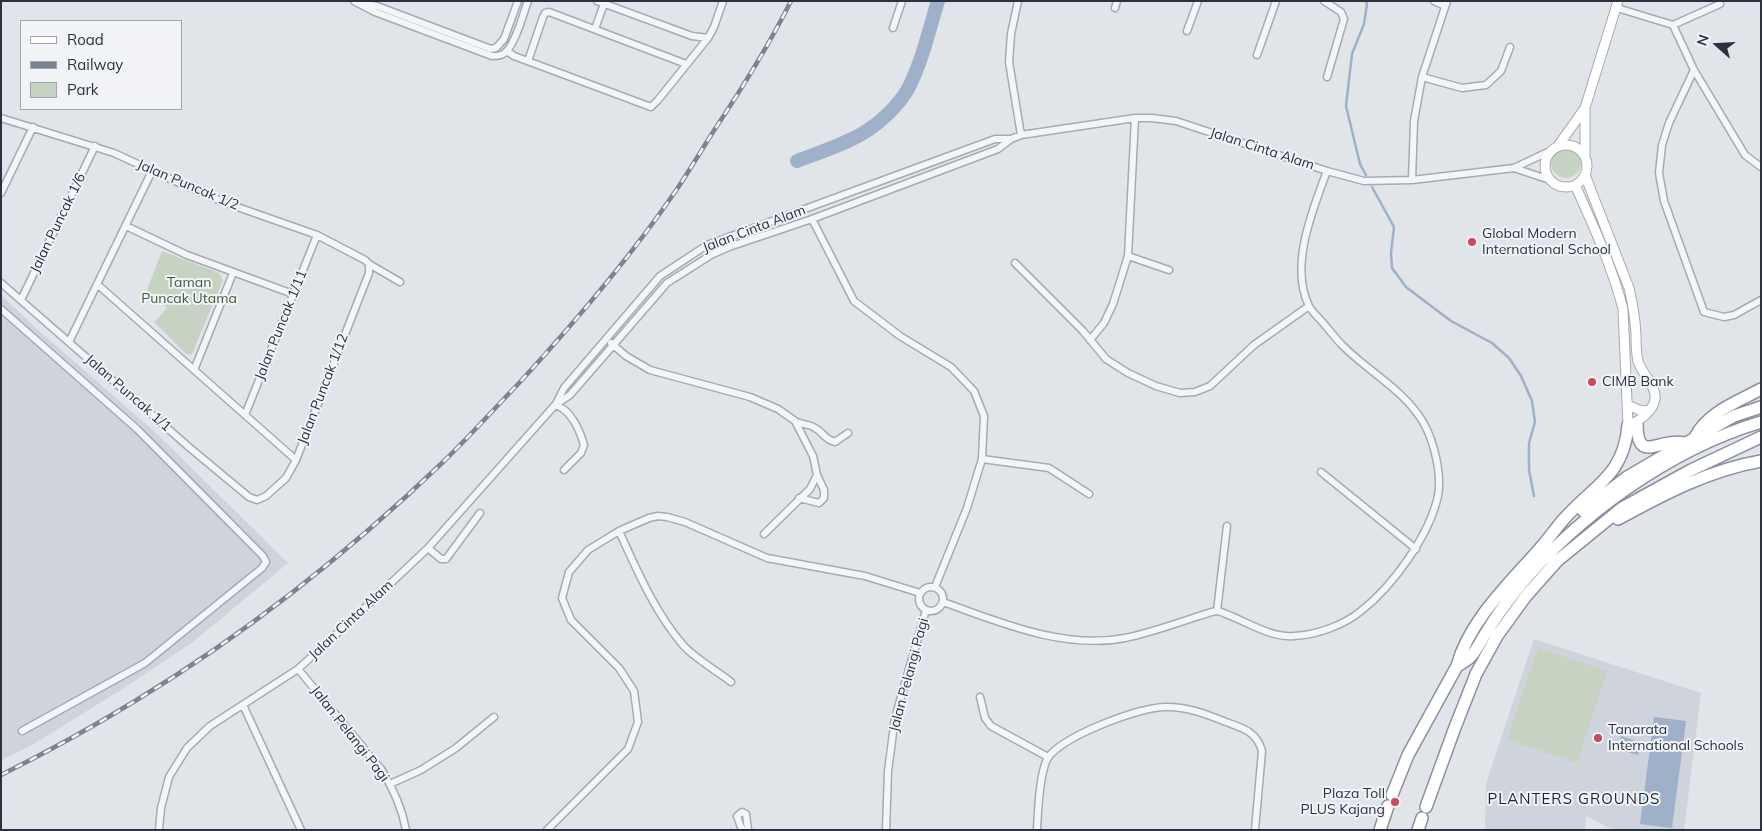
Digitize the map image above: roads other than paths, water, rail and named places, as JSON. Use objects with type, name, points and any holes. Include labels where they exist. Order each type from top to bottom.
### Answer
[{"type":"highway","points":[[1632,424],[1638,441],[1646,448],[1671,442],[1689,441],[1708,419],[1761,389]]},
{"type":"highway","points":[[1542,546],[1601,496],[1627,477],[1734,416],[1761,407]]},
{"type":"highway","points":[[1457,666],[1472,657],[1487,631],[1516,590],[1548,554],[1604,506],[1645,476],[1707,442],[1740,428],[1761,422]]},
{"type":"highway","points":[[1380,830],[1408,755],[1457,666],[1461,650],[1508,584],[1565,518],[1617,466],[1632,424]]},
{"type":"highway","points":[[1418,830],[1476,674],[1497,636],[1526,596],[1551,568],[1622,508],[1690,470],[1761,437]]},
{"type":"highway","points":[[1588,535],[1654,499],[1693,481],[1736,466],[1761,461]]},
{"type":"street","points":[[356,2],[377,6],[491,48],[496,48],[504,39],[518,1]]},
{"type":"street","points":[[377,6],[492,56],[501,56],[512,44],[528,1]]},
{"type":"street","points":[[596,1],[692,36],[708,38]]},
{"type":"street","points":[[507,51],[528,61],[651,107],[708,38],[723,1]]},
{"type":"street","points":[[893,28],[902,1]]},
{"type":"street","points":[[1018,1],[1011,34],[1009,62],[1021,135]]},
{"type":"street","points":[[1187,31],[1198,1]]},
{"type":"street","points":[[1257,55],[1276,1]]},
{"type":"street","points":[[1324,1],[1341,12],[1344,19],[1327,77]]},
{"type":"street","points":[[1412,180],[1414,121],[1422,77],[1446,3],[1434,1]]},
{"type":"street","points":[[595,30],[604,3]]},
{"type":"street","points":[[1617,4],[1673,25],[1694,70],[1744,155],[1761,167]]},
{"type":"street","name":"Jalan Cinta Alam","points":[[1585,156],[1585,108],[1617,4]]},
{"type":"street","points":[[1673,25],[1720,4]]},
{"type":"street","points":[[528,61],[545,13],[549,12],[686,64]]},
{"type":"street","points":[[1422,77],[1462,88],[1486,85],[1502,71],[1510,47]]},
{"type":"street","points":[[1694,70],[1669,123],[1662,145],[1659,173],[1664,201],[1704,312],[1724,317],[1761,300]]},
{"type":"street","name":"Jalan Cinta Alam","points":[[555,405],[570,395],[663,287],[719,251],[812,219],[998,149],[1011,139],[1021,135],[1135,118],[1152,118],[1176,121],[1364,181],[1412,180],[1514,168],[1554,148],[1585,108]]},
{"type":"street","name":"Jalan Puncak 1/2","points":[[1,118],[96,146],[226,203],[317,235],[365,260],[400,282]]},
{"type":"street","points":[[1090,340],[1101,328],[1107,317],[1128,256],[1135,118]]},
{"type":"street","points":[[1,193],[33,127]]},
{"type":"street","name":"Jalan Cinta Alam","points":[[159,830],[161,808],[168,777],[187,748],[210,726],[298,669],[428,548],[555,405],[564,388],[660,276],[706,245],[995,139],[1011,139]]},
{"type":"street","points":[[1568,144],[1574,146],[1585,156],[1587,166],[1585,175],[1575,185],[1562,186],[1550,180],[1545,168],[1546,159],[1554,148],[1568,144]]},
{"type":"street","name":"Jalan Puncak 1/6","points":[[21,300],[96,146]]},
{"type":"street","name":"Jalan Cinta Alam","points":[[1514,168],[1550,180]]},
{"type":"street","points":[[547,830],[628,749],[638,722],[634,691],[619,668],[571,620],[562,598],[569,572],[588,550],[619,531],[649,518],[667,517],[685,522],[767,558],[865,576],[920,593],[928,587],[935,587],[941,591],[943,602],[992,620],[1054,637],[1100,642],[1126,638],[1217,611],[1270,632],[1292,636],[1313,633],[1336,625],[1360,612],[1379,595],[1416,548],[1429,525],[1438,494],[1438,469],[1433,443],[1423,422],[1408,402],[1343,346],[1309,306],[1304,287],[1301,258],[1310,216],[1327,170]]},
{"type":"street","points":[[69,342],[152,171]]},
{"type":"street","points":[[1575,185],[1611,270],[1623,309],[1628,405],[1632,424],[1648,411],[1655,398],[1654,391],[1637,359],[1634,307],[1630,288],[1585,175]]},
{"type":"street","points":[[812,219],[854,302],[900,336],[951,367],[974,391],[984,416],[982,459],[967,508],[935,587]]},
{"type":"street","points":[[126,226],[187,256],[293,294]]},
{"type":"street","name":"Jalan Puncak 1/11","points":[[245,415],[317,235]]},
{"type":"street","points":[[1128,256],[1169,270]]},
{"type":"street","points":[[1015,263],[1106,358],[1128,374],[1180,393],[1196,392],[1210,386],[1254,345],[1309,306]]},
{"type":"street","name":"Jalan Puncak 1/12","points":[[257,500],[266,496],[286,478],[296,460],[369,273],[369,264]]},
{"type":"street","points":[[194,370],[233,273]]},
{"type":"street","name":"Jalan Puncak 1/1","points":[[1,282],[190,448],[249,497],[257,500]]},
{"type":"street","points":[[97,284],[296,460]]},
{"type":"street","points":[[1,309],[137,429],[263,556],[266,562],[262,568],[145,663],[22,731]]},
{"type":"street","points":[[605,338],[626,356],[650,370],[750,397],[778,409],[805,426],[812,426],[818,429],[826,439],[835,442],[848,434]]},
{"type":"street","points":[[555,405],[568,413],[584,445],[581,453],[564,470]]},
{"type":"street","points":[[1628,405],[1638,410],[1648,411]]},
{"type":"street","points":[[795,421],[813,456],[816,475],[824,490],[824,498],[819,504],[799,498]]},
{"type":"street","points":[[982,459],[1049,468],[1089,494]]},
{"type":"street","points":[[1321,472],[1416,548]]},
{"type":"street","points":[[764,534],[810,489],[816,475]]},
{"type":"street","points":[[428,548],[441,558],[446,559],[480,513]]},
{"type":"street","points":[[1217,611],[1227,526]]},
{"type":"street","points":[[619,531],[647,591],[674,634],[684,646],[731,682]]},
{"type":"street","name":"Jalan Pelangi Pagi","points":[[920,593],[919,601],[926,610],[935,610],[943,602]]},
{"type":"street","name":"Jalan Pelangi Pagi","points":[[886,830],[888,771],[895,718],[926,610]]},
{"type":"street","name":"Jalan Pelangi Pagi","points":[[298,669],[370,756],[390,784],[404,819],[406,830]]},
{"type":"street","points":[[980,697],[985,718],[991,726],[1048,756]]},
{"type":"street","points":[[243,705],[301,830]]},
{"type":"street","points":[[1038,830],[1040,785],[1048,756],[1067,741],[1098,726],[1131,714],[1163,707],[1186,708],[1206,714],[1245,728],[1255,735],[1262,751],[1255,830]]},
{"type":"street","points":[[390,784],[421,770],[456,748],[494,717]]},
{"type":"street","points":[[742,830],[738,820],[738,816],[742,812],[748,818],[748,830]]},
{"type":"water","points":[[1654,717],[1686,721],[1672,828],[1640,824]]},
{"type":"water","points":[[1621,736],[1642,743],[1638,755],[1617,749]]},
{"type":"waterway","points":[[797,161],[857,137],[889,113],[904,95],[913,79],[938,1]]},
{"type":"waterway","points":[[1366,1],[1364,24],[1352,54],[1346,106],[1360,164],[1366,175]]},
{"type":"waterway","points":[[1372,187],[1394,227],[1391,253],[1392,268],[1406,287],[1451,321],[1492,343],[1509,358],[1521,376],[1532,401],[1535,422],[1529,443],[1529,470],[1534,496]]},
{"type":"railway","points":[[1,775],[69,740],[118,711],[176,675],[256,620],[333,560],[442,463],[562,336],[641,240],[677,189],[744,84],[791,1]]},
{"type":"place","name":"Global Modern International School","points":[[1472,242]]},
{"type":"place","name":"CIMB Bank","points":[[1592,382]]},
{"type":"place","name":"Tanarata International Schools","points":[[1598,738]]},
{"type":"place","name":"Plaza Toll PLUS Kajang","points":[[1395,802]]},
{"type":"district","name":"PLANTERS GROUNDS","points":[[1574,799]]},
{"type":"park label","name":"Taman Puncak Utama","points":[[189,292]]}]
